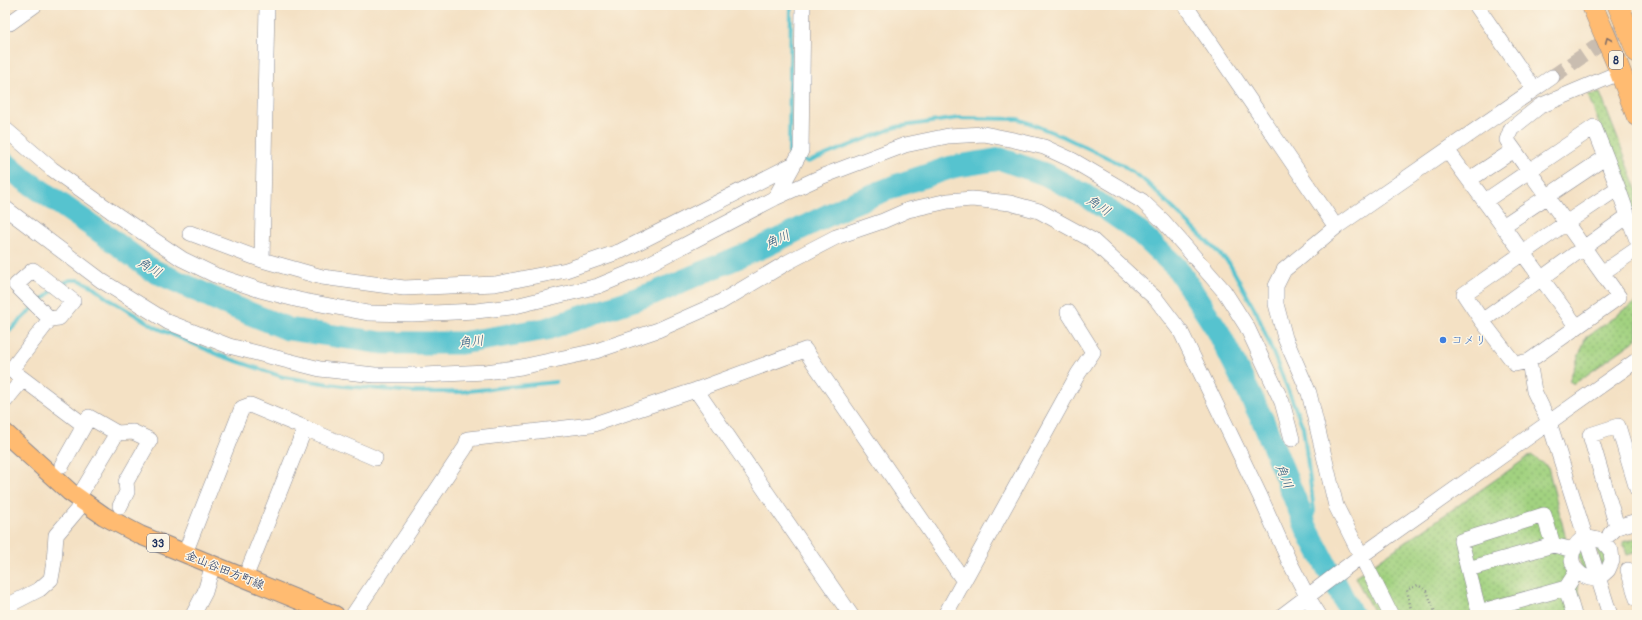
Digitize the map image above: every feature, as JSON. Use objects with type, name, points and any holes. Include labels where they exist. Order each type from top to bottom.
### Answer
[{"type":"highway","name":"8","points":[[1592,5],[1621,72],[1637,116]]},
{"type":"highway","name":"8","points":[[1618,5],[1637,52]]},
{"type":"main road","name":"金山谷田方町線","points":[[5,433],[81,500],[104,516],[140,535],[335,615]]},
{"type":"street","points":[[10,23],[36,5]]},
{"type":"street","points":[[262,260],[267,5]]},
{"type":"street","points":[[775,198],[801,151],[802,5]]},
{"type":"street","points":[[1185,5],[1336,227]]},
{"type":"street","points":[[1476,5],[1534,89]]},
{"type":"street","points":[[1618,188],[1566,223],[1464,294],[1482,321],[1515,364],[1529,361],[1619,297],[1602,274],[1584,248],[1566,223],[1547,197],[1529,172],[1507,140],[1511,129],[1540,106],[1621,72]]},
{"type":"street","points":[[1391,615],[1336,506],[1309,394],[1285,338],[1276,304],[1276,286],[1284,270],[1336,227],[1552,77]]},
{"type":"street","points":[[1485,201],[1594,128],[1637,240]]},
{"type":"street","points":[[5,129],[52,169],[111,211],[182,259],[215,275],[260,290],[299,300],[368,313],[412,314],[476,311],[511,307],[598,286],[638,269],[775,198],[823,176],[905,145],[948,136],[984,134],[1044,147],[1072,160],[1142,201],[1164,221],[1224,291],[1247,327],[1282,402],[1292,439]]},
{"type":"street","points":[[1447,150],[1577,327]]},
{"type":"street","points":[[1469,180],[1514,150]]},
{"type":"street","points":[[1503,226],[1606,157]]},
{"type":"street","points":[[190,233],[262,260],[322,277],[404,288],[495,284],[566,270],[621,251],[794,164]]},
{"type":"street","points":[[5,208],[102,281],[168,322],[229,346],[320,369],[375,375],[424,375],[486,372],[521,367],[596,351],[658,330],[719,303],[788,262],[836,237],[908,210],[948,201],[972,199],[1010,203],[1039,211],[1092,240],[1156,299],[1181,332],[1260,496],[1289,561],[1319,615]]},
{"type":"street","points":[[1482,321],[1628,216]]},
{"type":"street","points":[[1602,274],[1637,249]]},
{"type":"street","points":[[945,615],[1078,374],[1093,352],[1068,312]]},
{"type":"street","points":[[50,319],[12,370],[84,425]]},
{"type":"street","points":[[353,615],[465,448],[468,439],[590,425],[696,390],[805,350],[964,580]]},
{"type":"street","points":[[1283,615],[1361,556],[1637,360]]},
{"type":"street","points":[[1529,361],[1534,391],[1549,422],[1610,615]]},
{"type":"street","points":[[5,402],[22,379]]},
{"type":"street","points":[[696,390],[851,615]]},
{"type":"street","points":[[185,553],[242,408],[250,405],[375,458]]},
{"type":"street","points":[[62,465],[89,417],[117,433],[133,432],[150,440],[126,482],[127,492],[120,506]]},
{"type":"street","points":[[1617,527],[1590,435],[1618,426],[1637,489]]},
{"type":"street","points":[[244,578],[305,428]]},
{"type":"street","points":[[5,607],[40,590],[51,579],[56,535],[81,500],[117,433]]},
{"type":"street","points":[[1553,545],[1544,515],[1461,541],[1480,614],[1566,588],[1577,571]]},
{"type":"street","points":[[1603,541],[1617,527],[1637,521]]},
{"type":"street","points":[[1585,537],[1603,541],[1611,551],[1612,561],[1610,566],[1608,570],[1598,579],[1591,579],[1582,576],[1577,571],[1572,561],[1574,550],[1578,541],[1585,537]]},
{"type":"street","points":[[1468,570],[1553,545],[1574,550]]},
{"type":"street","points":[[193,615],[205,592],[213,564]]},
{"type":"street","points":[[1610,566],[1633,569],[1637,599]]},
{"type":"street","points":[[1566,588],[1574,615]]},
{"type":"path","points":[[1412,615],[1407,590],[1418,585],[1427,591],[1436,615]]},
{"type":"green space","points":[[1600,93],[1637,189],[1637,224],[1588,95]]},
{"type":"green space","points":[[1637,301],[1637,339],[1574,384],[1569,381],[1586,337]]},
{"type":"green space","points":[[1531,455],[1548,467],[1585,615],[1375,615],[1355,577]]},
{"type":"green space","points":[[1637,538],[1637,552],[1627,555],[1623,542]]},
{"type":"green space","points":[[1595,544],[1605,553],[1606,561],[1602,567]]},
{"type":"green space","points":[[1582,549],[1589,571],[1583,571],[1577,553]]},
{"type":"waterway","points":[[791,5],[789,156],[794,157]]},
{"type":"waterway","points":[[800,159],[808,162],[896,127],[959,118],[1019,119],[1064,137],[1121,164],[1146,182],[1229,263],[1257,313],[1303,427],[1314,511],[1307,529]]},
{"type":"waterway","name":"角川","points":[[5,163],[21,177],[105,235],[150,269],[224,303],[288,329],[382,343],[461,343],[546,329],[654,293],[765,246],[853,203],[898,185],[952,167],[1001,159],[1047,175],[1088,197],[1138,231],[1177,268],[1218,331],[1263,421],[1307,529],[1352,615]]},
{"type":"waterway","points":[[59,286],[70,280],[79,280],[92,286],[112,301],[157,328],[219,355],[283,377],[344,386],[415,392],[459,392],[556,382]]},
{"type":"waterway","points":[[39,303],[53,290]]},
{"type":"waterway","points":[[5,335],[34,307]]},
{"type":"tunnel","points":[[1552,77],[1637,19]]},
{"type":"place","name":"コメリ","points":[[1443,340]]}]
